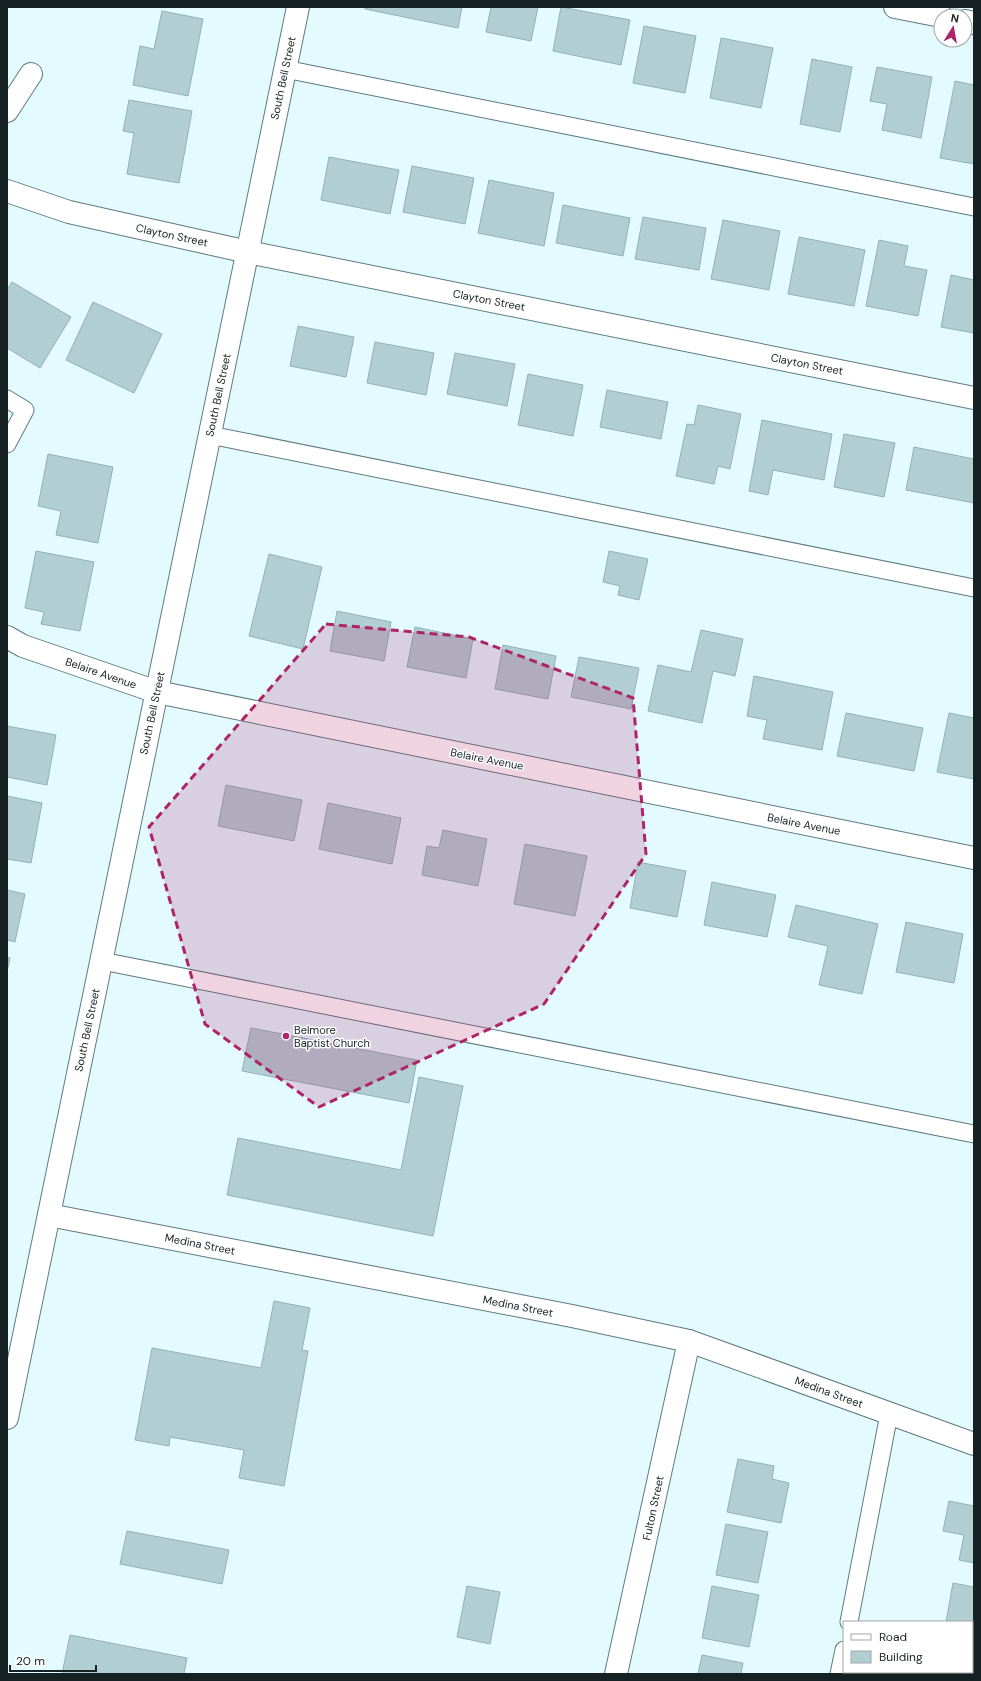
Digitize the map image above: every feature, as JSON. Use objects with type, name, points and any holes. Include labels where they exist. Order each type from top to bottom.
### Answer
[{"type":"street","name":"South Bell Street","points":[[7,1418],[298,7]]},
{"type":"street","points":[[895,7],[933,14]]},
{"type":"street","points":[[7,111],[31,74]]},
{"type":"street","name":"Clayton Street","points":[[7,191],[69,212],[248,252],[974,398]]},
{"type":"street","name":"Belaire Avenue","points":[[7,637],[23,646],[157,692],[974,858]]},
{"type":"street","name":"Medina Street","points":[[49,1215],[572,1316],[689,1341],[974,1444]]},
{"type":"street","name":"Fulton Street","points":[[616,1674],[689,1341]]},
{"type":"lane","points":[[285,69],[974,207]]},
{"type":"lane","points":[[7,399],[25,410],[7,444]]},
{"type":"lane","points":[[210,435],[974,588]]},
{"type":"lane","points":[[102,961],[974,1134]]},
{"type":"lane","points":[[849,1621],[889,1414]]},
{"type":"lane","points":[[839,1674],[843,1655]]},
{"type":"highlighted area","points":[[326,624],[469,637],[633,698],[646,854],[544,1004],[319,1107],[205,1024],[149,827]]},
{"type":"building","points":[[365,7],[462,7],[458,28],[365,9]]},
{"type":"building","points":[[491,7],[538,7],[531,41],[486,32]]},
{"type":"building","points":[[561,7],[630,20],[621,65],[553,51]]},
{"type":"building","points":[[162,11],[203,19],[188,96],[133,85],[140,46],[154,49]]},
{"type":"building","points":[[644,26],[696,36],[685,93],[633,83]]},
{"type":"building","points":[[721,38],[773,48],[761,108],[710,98]]},
{"type":"building","points":[[812,59],[852,67],[840,132],[800,124]]},
{"type":"building","points":[[877,67],[932,77],[921,138],[882,130],[887,104],[870,101]]},
{"type":"building","points":[[955,81],[974,85],[974,164],[940,158]]},
{"type":"building","points":[[129,100],[192,111],[179,183],[127,174],[134,133],[123,131]]},
{"type":"building","points":[[329,157],[399,170],[390,214],[321,200]]},
{"type":"building","points":[[412,166],[474,178],[465,224],[403,212]]},
{"type":"building","points":[[489,180],[554,193],[544,246],[478,233]]},
{"type":"building","points":[[563,205],[630,218],[623,256],[556,243]]},
{"type":"building","points":[[643,217],[706,228],[699,270],[635,259]]},
{"type":"building","points":[[723,220],[780,231],[769,290],[711,279]]},
{"type":"building","points":[[799,237],[865,250],[854,306],[788,294]]},
{"type":"building","points":[[879,240],[908,246],[904,266],[927,270],[918,316],[866,306]]},
{"type":"building","points":[[951,275],[974,280],[974,333],[941,327]]},
{"type":"building","points":[[12,282],[71,317],[40,368],[7,348],[7,290]]},
{"type":"building","points":[[93,302],[162,334],[134,393],[66,360]]},
{"type":"building","points":[[298,326],[354,337],[346,377],[290,366]]},
{"type":"building","points":[[375,342],[434,353],[426,395],[367,383]]},
{"type":"building","points":[[455,353],[515,364],[507,406],[447,394]]},
{"type":"building","points":[[528,374],[583,385],[573,436],[518,425]]},
{"type":"building","points":[[607,390],[668,402],[661,439],[600,427]]},
{"type":"building","points":[[698,405],[741,414],[730,469],[718,466],[714,484],[676,476],[687,424],[694,425]]},
{"type":"building","points":[[762,420],[832,434],[824,480],[773,470],[768,495],[749,491]]},
{"type":"building","points":[[844,434],[895,443],[884,497],[834,487]]},
{"type":"building","points":[[914,447],[974,459],[974,503],[906,490]]},
{"type":"building","points":[[48,454],[113,467],[98,543],[56,535],[61,511],[38,506]]},
{"type":"building","points":[[36,551],[94,562],[80,631],[41,624],[44,612],[25,608]]},
{"type":"building","points":[[609,551],[648,559],[639,600],[618,595],[620,586],[603,582]]},
{"type":"building","points":[[269,554],[322,567],[303,649],[249,636]]},
{"type":"building","points":[[337,611],[391,622],[384,661],[330,651]]},
{"type":"building","points":[[415,627],[473,639],[466,678],[407,667]]},
{"type":"building","points":[[701,630],[743,639],[735,676],[713,671],[702,723],[648,711],[658,665],[691,672]]},
{"type":"building","points":[[503,645],[556,656],[548,699],[495,689]]},
{"type":"building","points":[[579,657],[639,668],[631,709],[571,697]]},
{"type":"building","points":[[754,676],[833,692],[822,750],[763,739],[767,720],[747,716]]},
{"type":"building","points":[[846,713],[923,728],[914,771],[837,756]]},
{"type":"building","points":[[949,713],[974,718],[974,779],[937,772]]},
{"type":"building","points":[[7,726],[56,735],[47,785],[7,777]]},
{"type":"building","points":[[226,785],[302,800],[294,841],[218,826]]},
{"type":"building","points":[[7,796],[42,803],[31,863],[7,859]]},
{"type":"building","points":[[328,803],[401,818],[392,864],[319,849]]},
{"type":"building","points":[[443,830],[487,839],[478,886],[422,875],[427,846],[439,848]]},
{"type":"building","points":[[525,844],[587,856],[575,916],[514,904]]},
{"type":"building","points":[[638,862],[686,871],[677,917],[630,908]]},
{"type":"building","points":[[712,882],[776,895],[767,937],[704,925]]},
{"type":"building","points":[[7,890],[25,894],[15,942],[7,940]]},
{"type":"building","points":[[796,905],[878,924],[862,994],[819,985],[828,946],[788,937]]},
{"type":"building","points":[[906,922],[963,934],[954,983],[896,972]]},
{"type":"building","points":[[7,957],[10,958],[7,972]]},
{"type":"building","points":[[251,1028],[417,1060],[409,1103],[242,1071]]},
{"type":"building","points":[[419,1077],[463,1086],[433,1236],[227,1195],[238,1138],[401,1170]]},
{"type":"building","points":[[274,1301],[310,1308],[302,1350],[308,1351],[284,1486],[239,1478],[244,1450],[170,1437],[169,1446],[135,1440],[152,1348],[261,1368]]},
{"type":"building","points":[[738,1459],[774,1466],[772,1479],[789,1483],[781,1523],[727,1512]]},
{"type":"building","points":[[949,1501],[974,1506],[974,1563],[959,1560],[964,1535],[943,1531]]},
{"type":"building","points":[[726,1524],[768,1532],[758,1583],[716,1575]]},
{"type":"building","points":[[127,1531],[229,1550],[222,1584],[120,1564]]},
{"type":"building","points":[[953,1583],[974,1587],[974,1629],[973,1621],[946,1621]]},
{"type":"building","points":[[467,1586],[500,1592],[490,1644],[457,1637]]},
{"type":"building","points":[[712,1586],[759,1595],[749,1647],[702,1638]]},
{"type":"building","points":[[70,1635],[187,1658],[184,1674],[62,1674]]},
{"type":"building","points":[[702,1655],[743,1663],[741,1674],[698,1674]]},
{"type":"building","points":[[974,1655],[974,1674],[936,1674],[973,1673]]},
{"type":"place","name":"Belmore Baptist Church","points":[[286,1036]]}]
